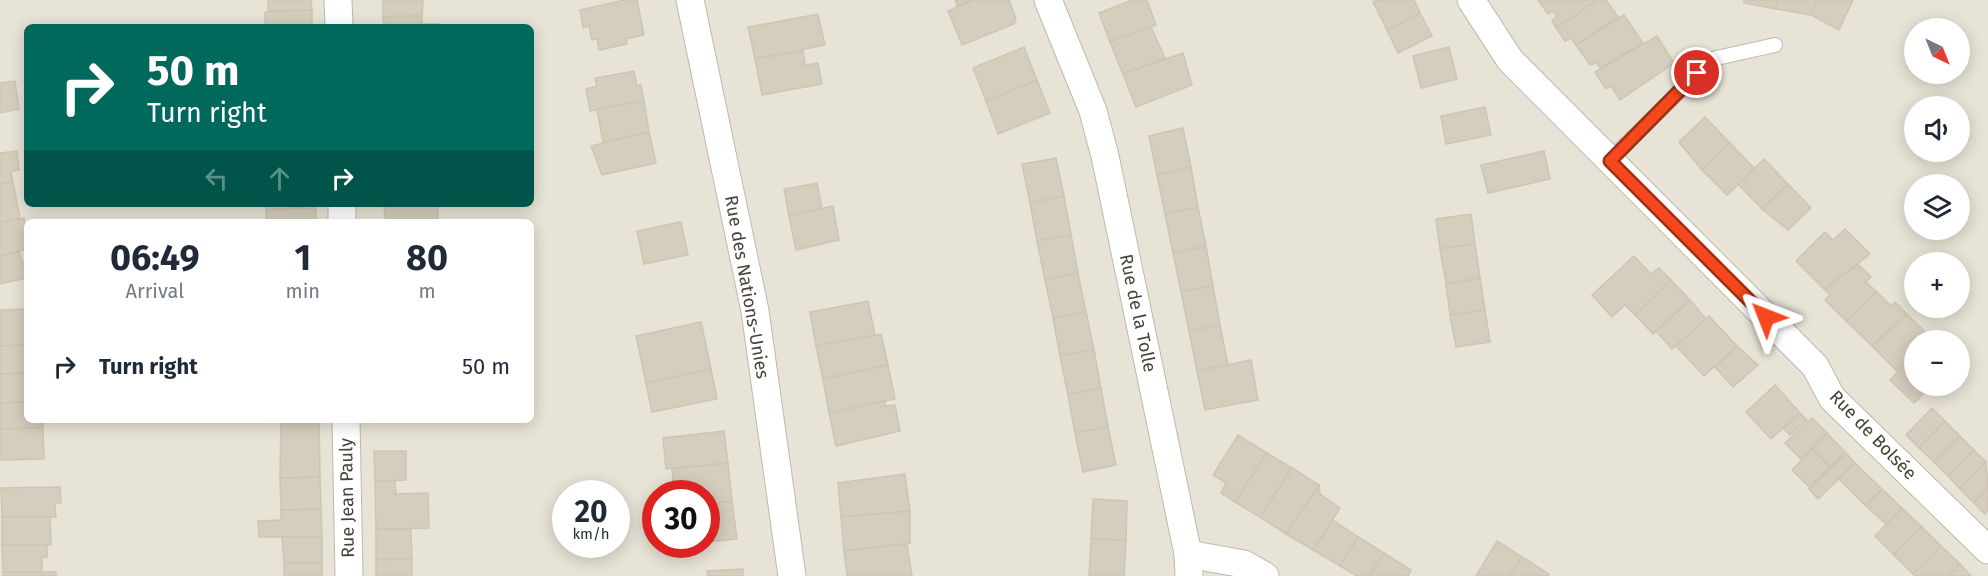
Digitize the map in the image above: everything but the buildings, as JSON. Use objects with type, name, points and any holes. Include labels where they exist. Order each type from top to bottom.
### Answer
[{"type":"street","points":[[338,0],[339,24]]},
{"type":"street","name":"Rue des Nations-Unies","points":[[690,0],[754,311],[792,576]]},
{"type":"street","name":"Rue de la Tolle","points":[[1048,0],[1093,111],[1105,156],[1188,565],[1244,564],[1265,576]]},
{"type":"street","name":"Rue de Bolsée","points":[[1471,0],[1510,60],[1815,366],[1832,398],[1988,550]]},
{"type":"street","name":"Rue Jean Pauly","points":[[346,423],[349,576]]},
{"type":"lane","points":[[1610,161],[1712,59],[1775,45]]},
{"type":"shaded area","points":[[0,0],[1988,0],[1988,576],[0,576]]},
{"type":"route","points":[[1697,73],[1610,161],[1766,317]]}]
